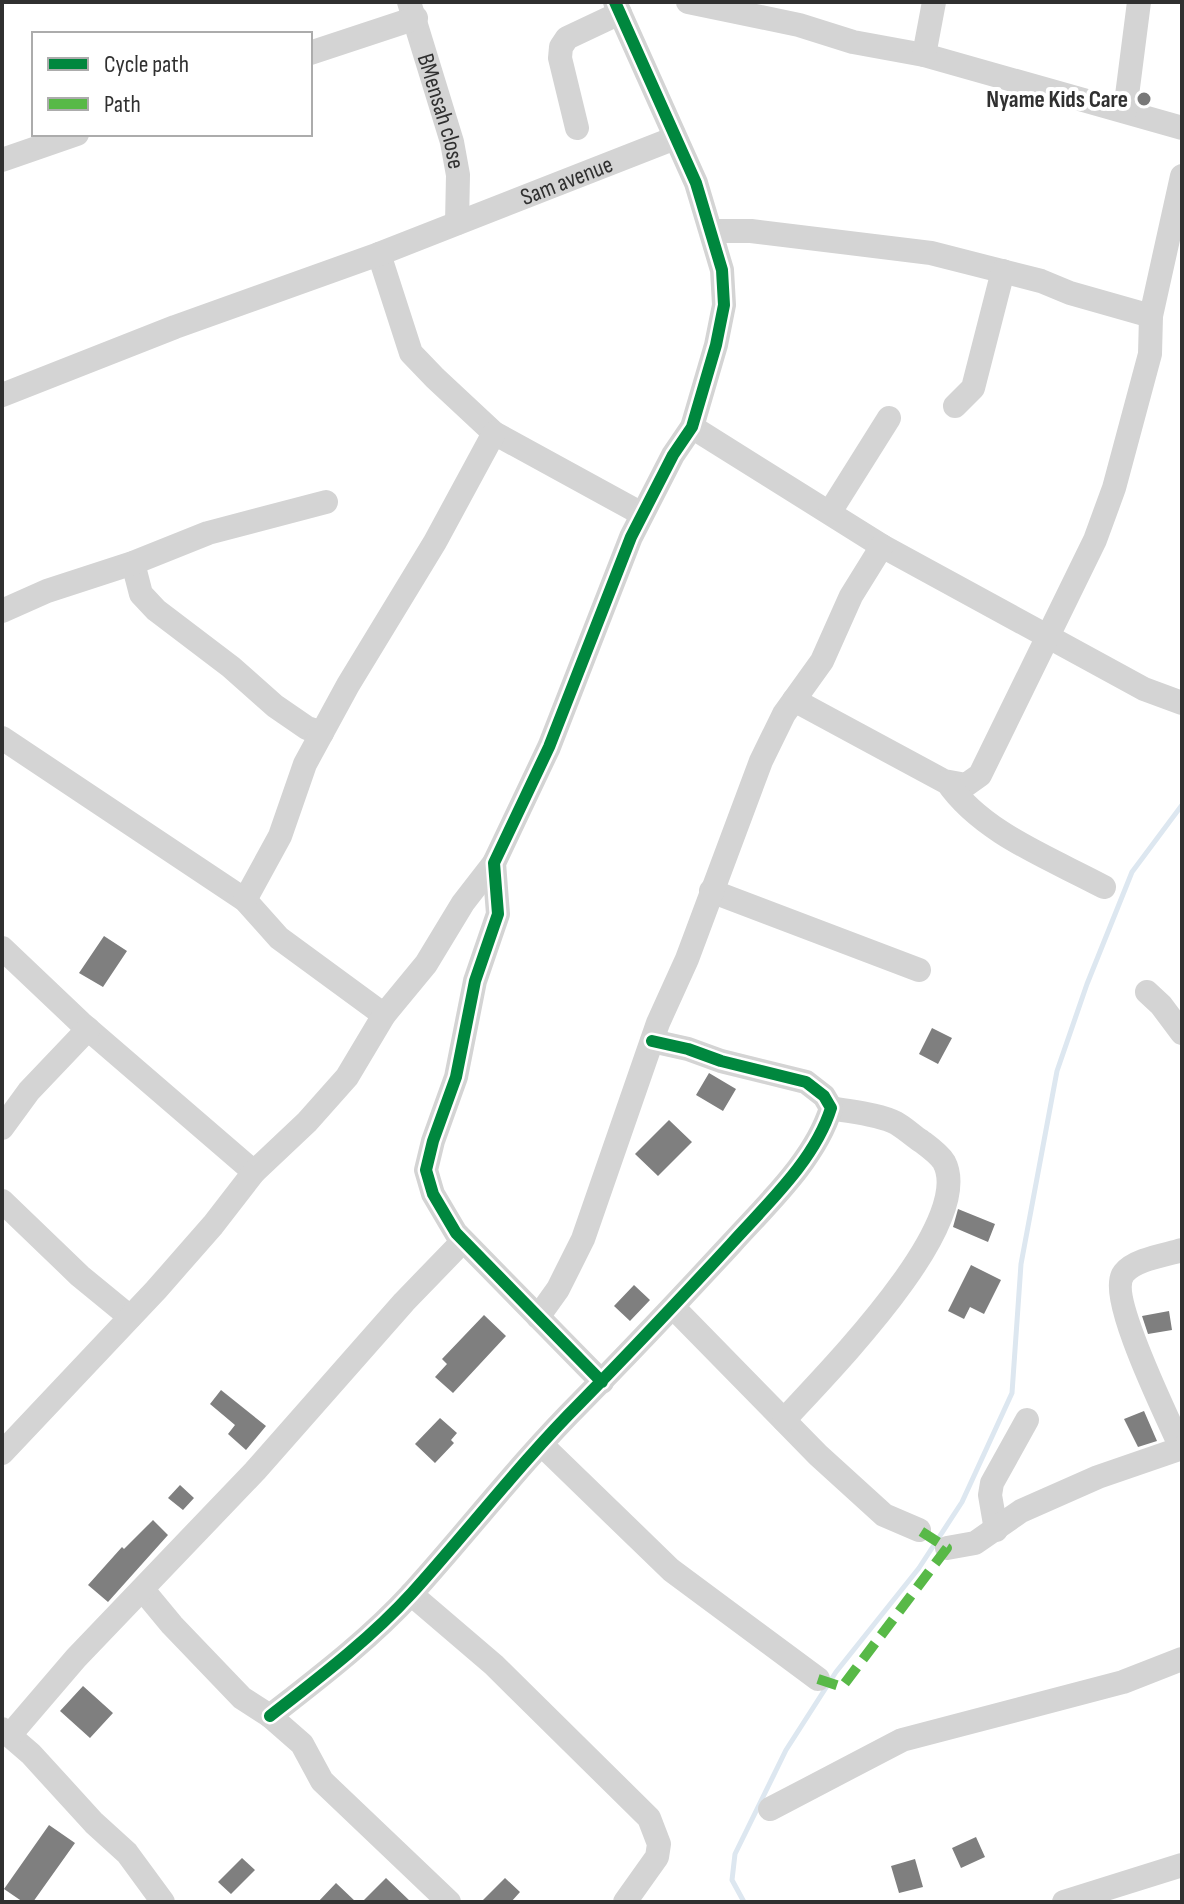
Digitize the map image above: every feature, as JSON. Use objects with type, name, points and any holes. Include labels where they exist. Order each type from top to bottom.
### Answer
[{"type":"street","points":[[688,2],[799,25],[853,42],[924,55],[1182,128]]},
{"type":"street","points":[[924,55],[934,2]]},
{"type":"street","points":[[1125,111],[1139,2]]},
{"type":"street","points":[[2,1453],[213,1225],[254,1172],[307,1122],[347,1077],[384,1015],[426,964],[463,903],[494,863],[549,747],[642,514],[692,427],[716,345],[724,305],[722,270],[696,183],[618,7],[567,38],[561,47],[560,58],[577,128]]},
{"type":"street","points":[[312,52],[412,10]]},
{"type":"street","name":"BMensah close","points":[[412,10],[452,142],[458,175],[457,223]]},
{"type":"street","points":[[2,160],[71,136]]},
{"type":"street","name":"Sam avenue","points":[[2,395],[175,327],[379,254],[675,138]]},
{"type":"street","points":[[794,700],[947,782],[966,785],[980,775],[1095,540],[1114,488],[1150,354],[1151,316],[1182,176]]},
{"type":"street","points":[[712,231],[751,231],[931,253],[1003,271],[1151,316]]},
{"type":"street","points":[[379,254],[411,353],[494,433],[642,514]]},
{"type":"street","points":[[955,406],[973,388],[1003,271]]},
{"type":"street","points":[[830,512],[889,418]]},
{"type":"street","points":[[692,427],[882,546],[1144,689],[1182,703]]},
{"type":"street","points":[[245,900],[280,836],[305,764],[435,542],[494,433]]},
{"type":"street","points":[[2,611],[47,591],[133,563],[208,533],[326,502]]},
{"type":"street","points":[[538,1317],[558,1289],[583,1239],[652,1041],[687,959],[761,761],[794,700],[822,661],[851,596],[882,546]]},
{"type":"street","points":[[133,563],[141,594],[156,610],[231,667],[275,706],[307,728],[322,733]]},
{"type":"street","points":[[2,738],[245,900],[279,938],[384,1015]]},
{"type":"street","points":[[947,782],[972,812],[1104,887]]},
{"type":"street","points":[[494,863],[498,914],[475,981],[456,1077],[426,1170],[433,1194],[463,1241],[602,1382]]},
{"type":"street","points":[[711,891],[919,970]]},
{"type":"street","points":[[2,948],[88,1029],[254,1172]]},
{"type":"street","points":[[1147,992],[1182,1033]]},
{"type":"street","points":[[2,1128],[29,1091],[88,1029]]},
{"type":"street","points":[[270,1716],[351,1652],[411,1594],[580,1402],[774,1197],[801,1163],[828,1118],[831,1108],[824,1096],[806,1082],[652,1041]]},
{"type":"street","points":[[784,1420],[877,1319],[911,1272],[937,1224],[948,1189],[945,1163],[932,1149],[895,1122],[831,1108]]},
{"type":"street","points":[[2,1201],[80,1276],[130,1317]]},
{"type":"street","points":[[162,1902],[127,1853],[6,1732],[255,1471],[404,1302],[463,1241]]},
{"type":"street","points":[[947,1548],[975,1543],[1021,1511],[1047,1499],[1098,1477],[1181,1448],[1124,1314],[1119,1288],[1124,1273],[1139,1264],[1182,1250]]},
{"type":"street","points":[[673,1307],[818,1455],[884,1515],[919,1530]]},
{"type":"street","points":[[996,1530],[990,1495],[992,1483],[1027,1420]]},
{"type":"street","points":[[542,1445],[671,1570],[818,1679]]},
{"type":"street","points":[[143,1590],[242,1698],[270,1716],[302,1744],[322,1781],[449,1902]]},
{"type":"street","points":[[411,1594],[494,1665],[649,1818],[659,1844],[657,1857],[625,1902]]},
{"type":"street","points":[[770,1809],[902,1740],[1123,1682],[1182,1659]]},
{"type":"street","points":[[1064,1902],[1182,1865]]},
{"type":"building","points":[[104,936],[127,951],[103,987],[79,973]]},
{"type":"building","points":[[932,1028],[952,1038],[938,1064],[919,1054]]},
{"type":"building","points":[[709,1073],[736,1089],[723,1111],[696,1095]]},
{"type":"building","points":[[669,1120],[692,1142],[658,1176],[635,1154]]},
{"type":"building","points":[[958,1209],[995,1224],[988,1242],[953,1227]]},
{"type":"building","points":[[971,1265],[1001,1280],[984,1314],[970,1307],[964,1319],[948,1311]]},
{"type":"building","points":[[634,1285],[650,1300],[630,1321],[614,1306]]},
{"type":"building","points":[[1169,1311],[1172,1330],[1148,1334],[1142,1316]]},
{"type":"building","points":[[484,1315],[506,1336],[453,1393],[435,1377],[447,1364],[442,1359]]},
{"type":"building","points":[[221,1390],[266,1426],[246,1450],[228,1434],[235,1425],[210,1404]]},
{"type":"building","points":[[1144,1411],[1157,1441],[1138,1447],[1124,1419]]},
{"type":"building","points":[[440,1418],[457,1433],[451,1440],[454,1443],[435,1463],[415,1444]]},
{"type":"building","points":[[180,1485],[194,1498],[183,1510],[168,1498]]},
{"type":"building","points":[[153,1520],[168,1535],[108,1602],[88,1585],[122,1547],[124,1549]]},
{"type":"building","points":[[83,1686],[113,1713],[90,1738],[60,1711]]},
{"type":"building","points":[[49,1825],[75,1843],[33,1902],[23,1902],[4,1889]]},
{"type":"building","points":[[976,1837],[985,1857],[961,1868],[952,1848]]},
{"type":"building","points":[[242,1858],[255,1870],[231,1894],[218,1882]]},
{"type":"building","points":[[915,1859],[923,1887],[899,1893],[891,1866]]},
{"type":"building","points":[[386,1878],[411,1902],[362,1902]]},
{"type":"building","points":[[505,1878],[520,1892],[511,1902],[481,1902]]},
{"type":"building","points":[[336,1883],[356,1902],[318,1902]]},
{"type":"waterway","points":[[744,1902],[732,1880],[735,1854],[786,1750],[836,1672],[919,1568],[962,1502],[1012,1393],[1021,1264],[1057,1071],[1087,984],[1132,872],[1182,805]]},
{"type":"marked path","points":[[818,1679],[842,1687],[947,1548],[919,1530]]},
{"type":"cycle path","points":[[602,1382],[456,1233],[433,1194],[426,1170],[456,1077],[475,981],[498,914],[494,863],[549,747],[631,537],[673,455],[692,427],[716,345],[724,305],[722,270],[696,183],[615,2]]},
{"type":"cycle path","points":[[270,1716],[362,1642],[396,1610],[537,1448],[774,1197],[814,1146],[831,1108],[824,1096],[806,1082],[652,1041]]},
{"type":"place","name":"Nyame Kids Care","points":[[1144,99]]}]
